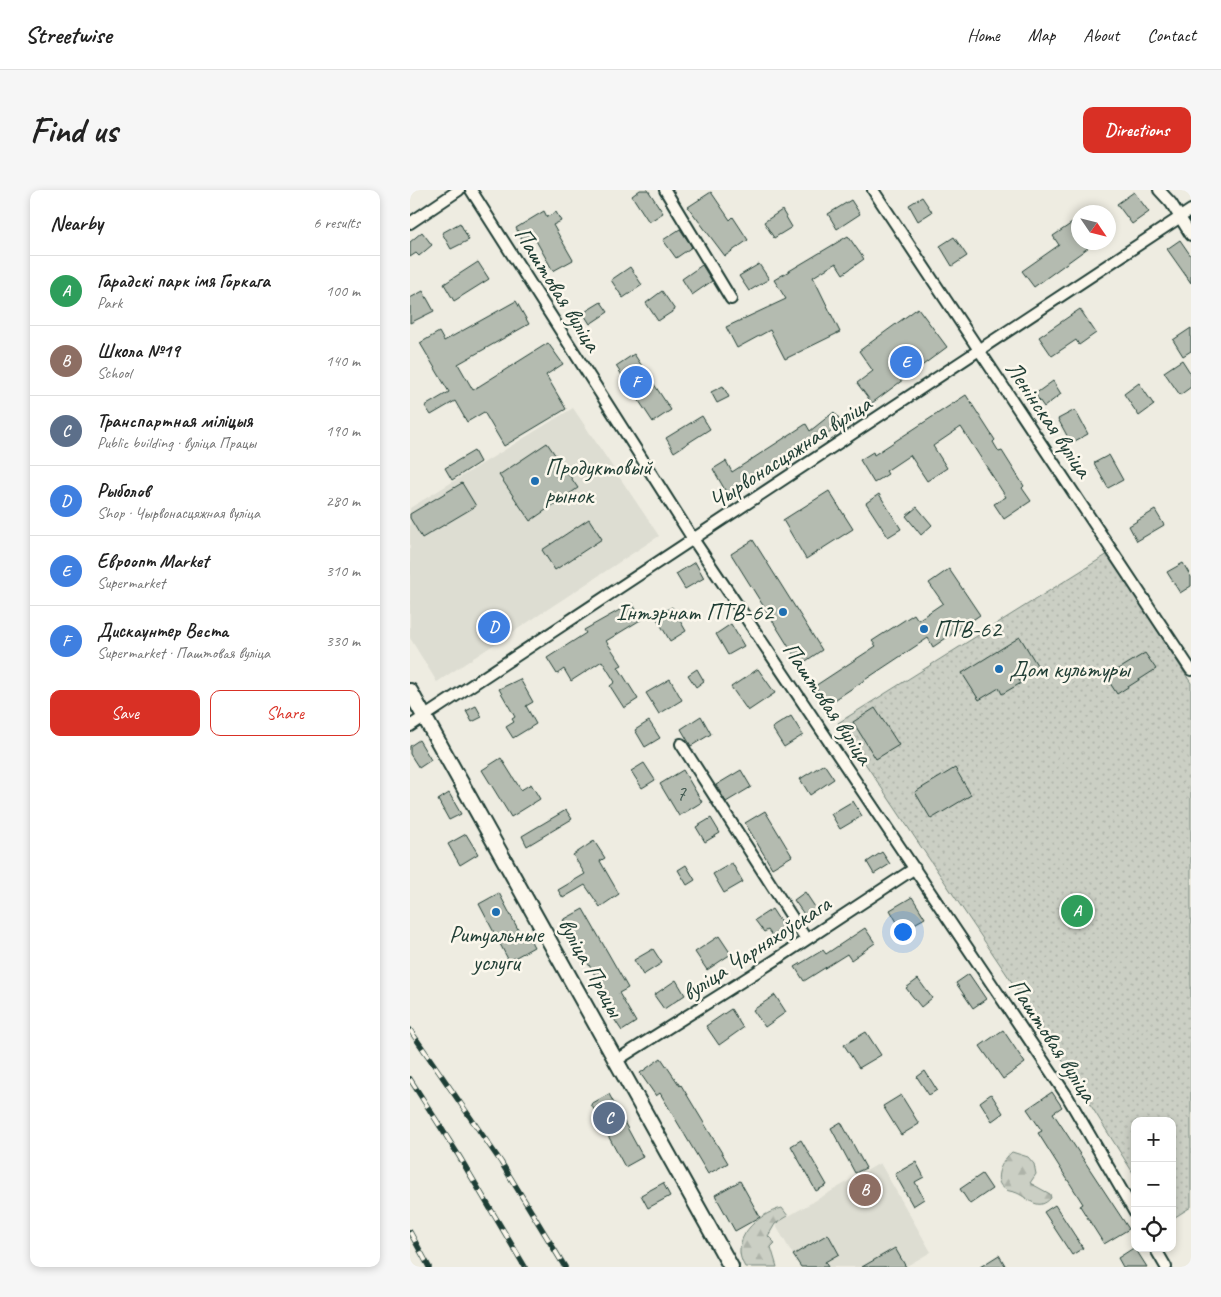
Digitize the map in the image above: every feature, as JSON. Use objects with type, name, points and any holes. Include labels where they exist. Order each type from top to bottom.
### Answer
[{"type":"main road","name":"вуліца Працы","points":[[410,691],[731,1267]]},
{"type":"street","points":[[410,222],[459,190]]},
{"type":"street","name":"Паштовая вуліца","points":[[471,190],[693,539],[1067,1096],[1132,1207]]},
{"type":"street","points":[[665,190],[731,299]]},
{"type":"street","name":"Ленінская вуліца","points":[[873,190],[1108,542],[1191,670]]},
{"type":"street","points":[[1159,190],[1191,235]]},
{"type":"street","name":"Чырвонасцяжная вуліца","points":[[410,726],[1191,210]]},
{"type":"street","points":[[681,744],[806,939]]},
{"type":"street","name":"вуліца Чарняхоўскага","points":[[617,1060],[915,868]]},
{"type":"street","points":[[1157,1252],[1166,1267]]},
{"type":"shaded area","points":[[573,408],[659,536],[437,682],[410,638],[410,508]]},
{"type":"shaded area","points":[[880,1163],[931,1252],[905,1267],[800,1267],[775,1224]]},
{"type":"green space","points":[[1108,554],[1191,683],[1191,1207],[1176,1216],[1176,1117],[1131,1117],[1131,1170],[1036,1018],[838,723]]},
{"type":"green space","points":[[1012,1152],[1028,1157],[1034,1164],[1036,1174],[1030,1183],[1050,1194],[1051,1198],[1046,1202],[1042,1204],[1034,1203],[1017,1193],[1006,1190],[1001,1185],[998,1176],[1000,1170]]},
{"type":"green space","points":[[782,1208],[788,1216],[775,1224],[768,1236],[775,1243],[771,1247],[777,1267],[745,1267],[740,1247],[748,1230],[763,1216]]},
{"type":"building","points":[[640,190],[648,190],[663,213],[649,222],[632,196]]},
{"type":"building","points":[[711,192],[730,220],[733,217],[748,240],[725,256],[688,207]]},
{"type":"building","points":[[1134,192],[1149,212],[1132,224],[1117,204]]},
{"type":"building","points":[[922,197],[932,212],[918,221],[909,205]]},
{"type":"building","points":[[851,200],[860,214],[837,229],[828,214]]},
{"type":"building","points":[[782,210],[792,227],[774,238],[764,222]]},
{"type":"building","points":[[544,211],[547,217],[556,212],[561,221],[553,225],[573,260],[553,271],[534,237],[524,243],[516,228]]},
{"type":"building","points":[[460,223],[469,240],[451,249],[442,233]]},
{"type":"building","points":[[1071,224],[1071,250],[1085,250],[1034,287],[1022,271],[1059,245],[1053,236]]},
{"type":"building","points":[[680,229],[692,247],[676,258],[663,240]]},
{"type":"building","points":[[422,232],[432,245],[419,256],[416,253],[410,257],[410,242]]},
{"type":"building","points":[[848,236],[864,259],[843,274],[836,263],[813,277],[840,332],[785,359],[770,330],[737,348],[726,327],[786,299],[774,280]]},
{"type":"building","points":[[954,237],[967,256],[952,266],[940,246]]},
{"type":"building","points":[[1180,240],[1191,256],[1191,283],[1167,249]]},
{"type":"building","points":[[478,262],[489,279],[454,301],[444,284]]},
{"type":"building","points":[[759,264],[769,279],[749,291],[739,276]]},
{"type":"building","points":[[702,265],[712,281],[692,295],[682,279]]},
{"type":"building","points":[[630,267],[642,285],[623,298],[611,280]]},
{"type":"building","points":[[423,291],[434,311],[410,323],[410,298]]},
{"type":"building","points":[[662,291],[675,310],[658,321],[646,303]]},
{"type":"building","points":[[516,301],[529,324],[458,364],[473,390],[548,343],[563,364],[546,375],[566,409],[504,446],[484,412],[467,422],[455,401],[431,415],[425,406],[449,392],[420,343],[439,332],[444,341]]},
{"type":"building","points":[[601,302],[608,312],[590,324],[583,313]]},
{"type":"building","points":[[918,308],[947,347],[872,403],[857,383],[873,371],[859,351]]},
{"type":"building","points":[[1080,309],[1096,333],[1079,345],[1076,340],[1052,356],[1039,337]]},
{"type":"building","points":[[1191,328],[1191,351],[1183,356],[1173,340]]},
{"type":"building","points":[[634,354],[671,410],[653,422],[616,366]]},
{"type":"building","points":[[1182,360],[1191,374],[1191,387],[1180,395],[1164,372]]},
{"type":"building","points":[[1053,381],[1061,394],[1044,407],[1035,394]]},
{"type":"building","points":[[1139,383],[1154,405],[1139,416],[1124,394]]},
{"type":"building","points":[[723,386],[729,397],[717,403],[711,392]]},
{"type":"building","points":[[966,395],[995,440],[993,442],[999,452],[1002,451],[1024,486],[1022,488],[1031,501],[1004,519],[994,504],[1006,497],[961,427],[933,446],[947,468],[927,481],[910,455],[886,471],[888,474],[874,483],[860,460],[873,452],[874,455]]},
{"type":"building","points":[[1075,410],[1088,434],[1071,443],[1058,419]]},
{"type":"building","points":[[834,412],[843,423],[828,434],[826,431],[753,479],[755,482],[729,497],[713,469],[726,461],[732,472],[806,424],[810,431]]},
{"type":"building","points":[[702,416],[710,429],[674,452],[666,438]]},
{"type":"building","points":[[547,443],[578,488],[530,521],[499,475]]},
{"type":"building","points":[[474,451],[480,462],[452,480],[445,468]]},
{"type":"building","points":[[1109,455],[1123,480],[1108,488],[1094,463]]},
{"type":"building","points":[[462,483],[476,506],[422,538],[410,518],[410,514]]},
{"type":"building","points":[[829,491],[853,529],[806,559],[783,520]]},
{"type":"building","points":[[879,494],[901,529],[888,537],[866,503]]},
{"type":"building","points":[[917,507],[932,525],[921,535],[906,516]]},
{"type":"building","points":[[1155,510],[1164,525],[1137,541],[1129,526]]},
{"type":"building","points":[[589,519],[602,539],[555,570],[542,550]]},
{"type":"building","points":[[753,540],[822,650],[800,665],[731,554]]},
{"type":"building","points":[[695,562],[704,578],[685,589],[676,574]]},
{"type":"building","points":[[1183,563],[1191,577],[1191,586],[1180,593],[1167,572]]},
{"type":"building","name":"ПТВ-62","points":[[949,569],[980,615],[933,647],[928,638],[827,705],[815,686],[876,646],[872,641],[914,614],[918,620],[943,603],[929,583]]},
{"type":"building","points":[[632,603],[642,619],[606,641],[622,665],[618,667],[638,699],[624,708],[610,686],[615,682],[602,661],[571,681],[564,669],[557,674],[547,658],[586,633],[584,630]]},
{"type":"building","points":[[672,607],[686,631],[670,641],[656,617]]},
{"type":"building","points":[[731,624],[744,646],[728,655],[716,634]]},
{"type":"building","name":"Дом культуры","points":[[1020,637],[1037,665],[1017,677],[1021,683],[1002,694],[999,688],[979,700],[962,673]]},
{"type":"building","points":[[1145,653],[1156,669],[1117,694],[1106,677]]},
{"type":"building","points":[[697,669],[704,681],[696,687],[688,675]]},
{"type":"building","points":[[758,669],[775,693],[748,711],[731,687]]},
{"type":"building","points":[[520,679],[533,702],[526,706],[536,724],[513,738],[506,727],[514,722],[512,719],[515,717],[499,689]]},
{"type":"building","points":[[670,679],[682,700],[659,714],[646,693]]},
{"type":"building","points":[[476,706],[482,717],[472,722],[466,711]]},
{"type":"building","points":[[875,708],[899,745],[876,759],[853,722]]},
{"type":"building","points":[[701,716],[711,734],[691,746],[681,729]]},
{"type":"building","points":[[791,716],[803,735],[784,747],[772,728]]},
{"type":"building","points":[[649,721],[660,738],[645,747],[635,730]]},
{"type":"building","points":[[419,740],[431,760],[419,768],[410,754],[410,746]]},
{"type":"building","points":[[501,758],[521,790],[531,784],[540,799],[511,817],[482,770]]},
{"type":"building","points":[[644,763],[655,780],[642,788],[631,771]]},
{"type":"building","points":[[824,764],[834,779],[810,795],[800,779]]},
{"type":"building","points":[[955,768],[971,795],[931,819],[915,792]]},
{"type":"building","points":[[683,770],[702,802],[679,816],[660,784]]},
{"type":"building","points":[[741,770],[751,787],[726,802],[716,785]]},
{"type":"building","points":[[449,793],[461,814],[449,820],[438,800]]},
{"type":"building","points":[[853,801],[862,816],[840,829],[831,814]]},
{"type":"building","points":[[566,810],[572,819],[527,846],[522,836]]},
{"type":"building","points":[[765,811],[792,856],[772,868],[745,823]]},
{"type":"building","points":[[711,818],[720,833],[705,842],[696,827]]},
{"type":"building","points":[[466,834],[478,854],[460,865],[448,844]]},
{"type":"building","points":[[594,841],[605,858],[600,861],[619,894],[600,907],[585,885],[563,898],[558,890],[585,874],[573,855]]},
{"type":"building","points":[[882,852],[890,864],[874,874],[867,862]]},
{"type":"building","points":[[732,863],[743,882],[724,893],[713,874]]},
{"type":"building","points":[[686,865],[695,880],[687,885],[678,870]]},
{"type":"building","points":[[805,892],[817,910],[806,917],[794,900]]},
{"type":"building","points":[[499,893],[520,933],[525,930],[534,947],[509,961],[479,904]]},
{"type":"building","points":[[912,897],[925,918],[902,931],[890,910]]},
{"type":"building","points":[[583,909],[628,988],[619,993],[636,1022],[622,1031],[610,1013],[615,1010],[563,920]]},
{"type":"building","points":[[772,909],[787,932],[775,940],[768,930],[764,932],[755,920]]},
{"type":"building","points":[[865,928],[875,943],[851,960],[847,954],[804,981],[795,967],[823,950],[826,954]]},
{"type":"building","points":[[719,936],[731,954],[707,970],[695,952]]},
{"type":"building","points":[[653,949],[662,963],[643,975],[634,960]]},
{"type":"building","points":[[969,974],[986,999],[973,1008],[956,983]]},
{"type":"building","points":[[918,979],[932,998],[921,1007],[906,988]]},
{"type":"building","points":[[676,980],[685,995],[664,1009],[654,995]]},
{"type":"building","points":[[775,995],[786,1012],[765,1027],[753,1010]]},
{"type":"building","points":[[731,1009],[743,1028],[719,1045],[706,1026]]},
{"type":"building","points":[[1003,1030],[1025,1063],[1003,1079],[980,1046]]},
{"type":"building","points":[[866,1032],[881,1055],[859,1068],[844,1045]]},
{"type":"building","points":[[661,1058],[681,1085],[728,1163],[708,1174],[660,1093],[656,1096],[640,1073]]},
{"type":"building","points":[[925,1071],[937,1090],[929,1095],[917,1077]]},
{"type":"building","points":[[1052,1092],[1062,1107],[1053,1113],[1129,1229],[1104,1244],[1080,1206],[1083,1204],[1038,1133],[1042,1131],[1027,1109]]},
{"type":"building","points":[[609,1094],[643,1157],[625,1167],[591,1104]]},
{"type":"building","points":[[991,1094],[1003,1113],[992,1121],[980,1102]]},
{"type":"building","points":[[901,1095],[919,1124],[901,1135],[883,1106]]},
{"type":"building","points":[[841,1122],[866,1168],[855,1173],[831,1128]]},
{"type":"building","points":[[801,1140],[827,1185],[816,1191],[791,1146]]},
{"type":"building","points":[[916,1162],[924,1177],[915,1182],[924,1199],[913,1206],[895,1174]]},
{"type":"building","points":[[982,1174],[992,1189],[970,1204],[960,1189]]},
{"type":"building","points":[[740,1181],[760,1217],[735,1231],[715,1195]]},
{"type":"building","points":[[663,1183],[670,1196],[648,1208],[641,1195]]},
{"type":"building","points":[[1055,1205],[1083,1248],[1072,1255],[1044,1212]]},
{"type":"building","points":[[828,1234],[839,1254],[825,1262],[828,1267],[801,1267],[793,1255]]},
{"type":"building","points":[[895,1248],[906,1267],[862,1267]]},
{"type":"building","points":[[1131,1250],[1131,1252],[1138,1252],[1147,1267],[1123,1267],[1118,1258]]},
{"type":"building","points":[[999,1255],[1006,1267],[980,1267]]},
{"type":"railway","points":[[410,1030],[501,1162],[565,1267]]},
{"type":"railway","points":[[410,1079],[459,1156],[525,1267]]},
{"type":"railway","points":[[410,1232],[429,1267]]},
{"type":"place","name":"Евроопт Market","points":[[906,362]]},
{"type":"place","name":"Дискаунтер Веста","points":[[636,382]]},
{"type":"place","name":"Продуктовый рынок","points":[[535,481]]},
{"type":"place","name":"Інтэрнат ПТВ-62","points":[[783,612]]},
{"type":"place","name":"Рыболов","points":[[494,627]]},
{"type":"place","name":"ПТВ-62","points":[[924,629]]},
{"type":"place","name":"Дом культуры","points":[[999,669]]},
{"type":"place","name":"Гарадскі парк імя Горкага","points":[[1077,911]]},
{"type":"place","name":"Ритуальные услуги","points":[[496,912]]},
{"type":"place","name":"Транспартная міліцыя","points":[[609,1118]]},
{"type":"place","name":"Школа №19","points":[[865,1190]]}]
